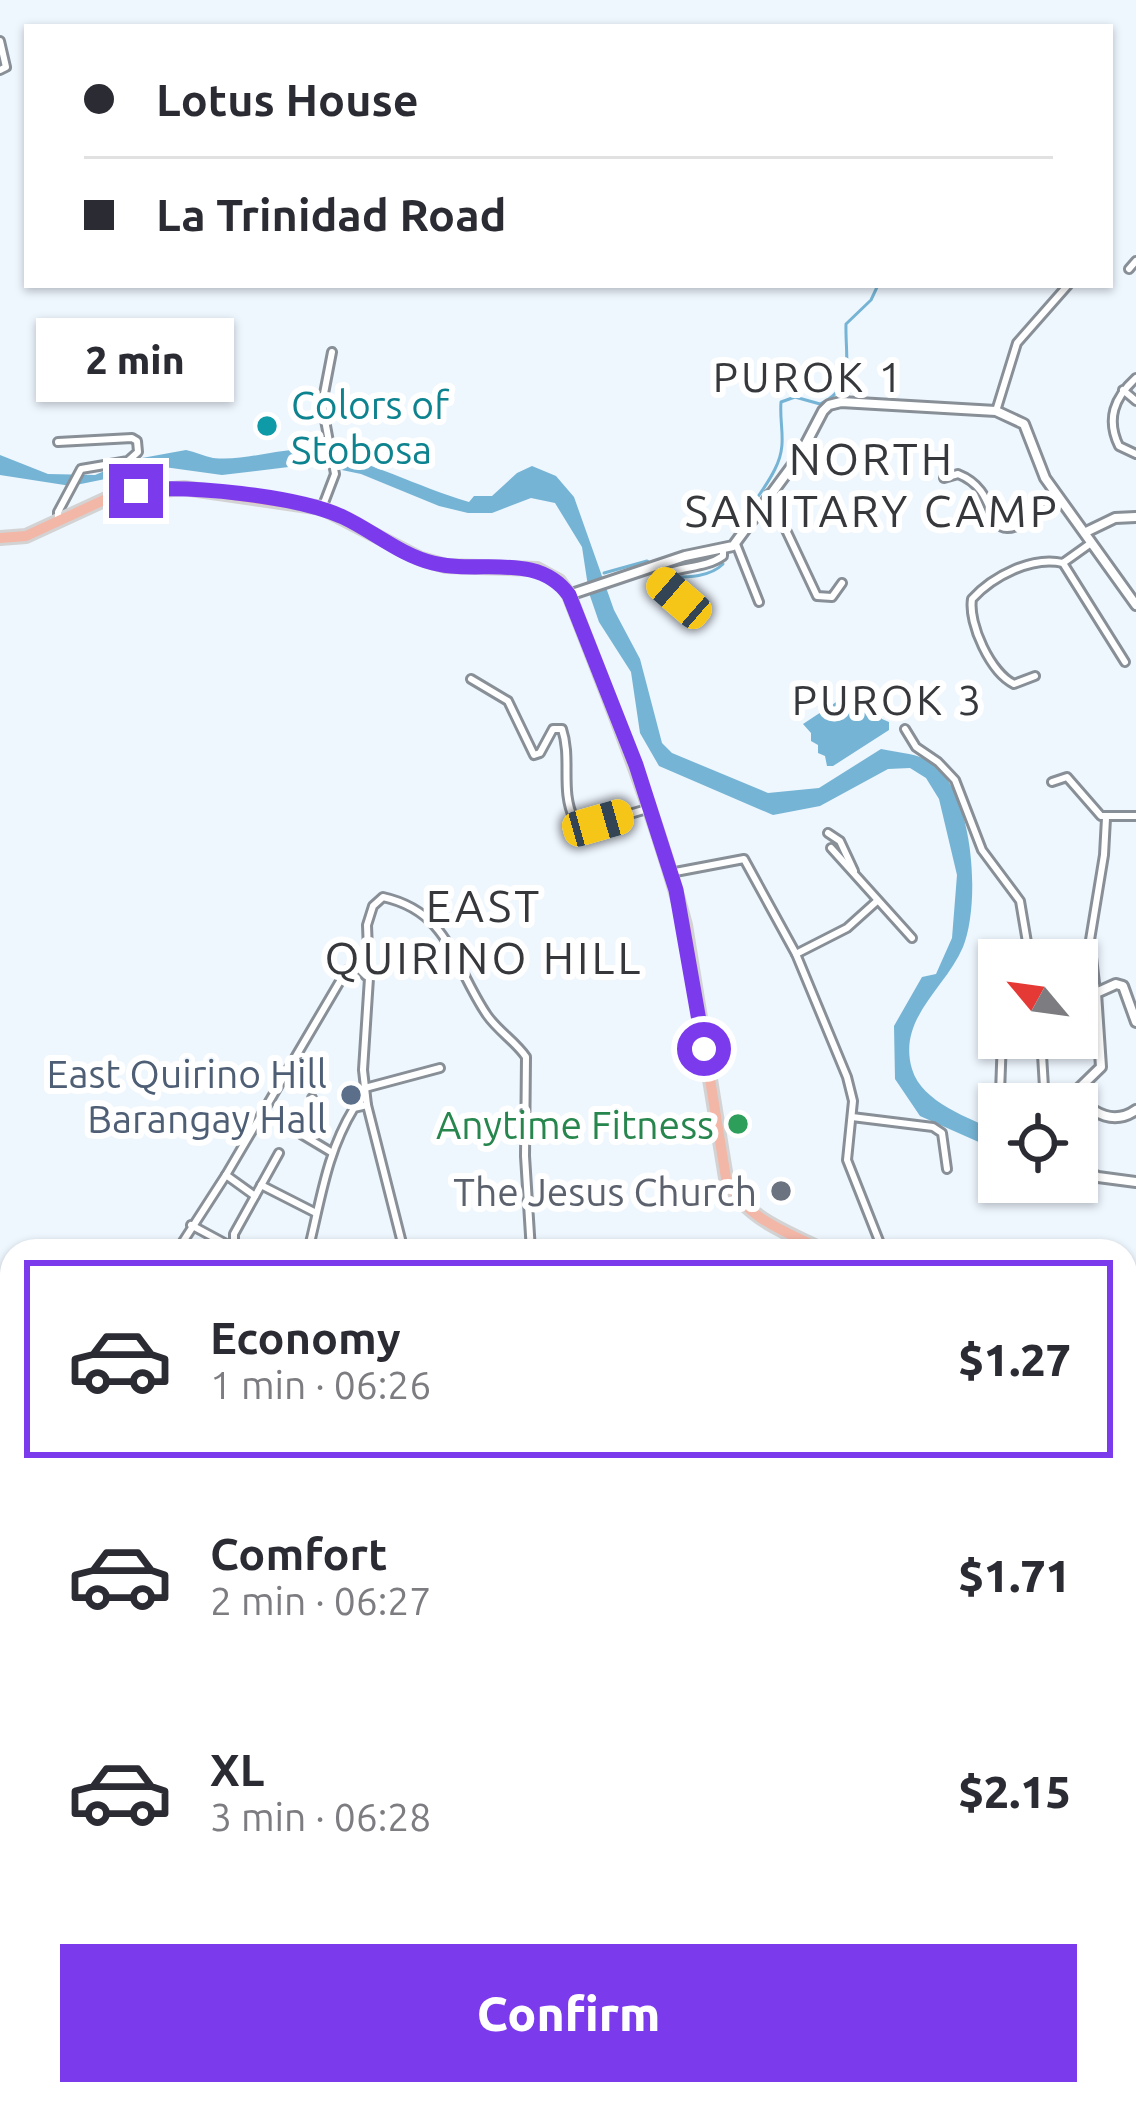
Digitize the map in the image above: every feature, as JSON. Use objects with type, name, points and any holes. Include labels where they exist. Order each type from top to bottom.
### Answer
[{"type":"highway","points":[[0,538],[26,536],[117,494],[160,488],[322,508],[433,563],[537,569],[559,580],[569,595],[651,808],[685,925],[726,1178],[756,1216],[801,1239]]},
{"type":"street","points":[[0,41],[6,67],[0,70]]},
{"type":"street","points":[[1129,269],[1136,261]]},
{"type":"street","points":[[996,411],[1017,343],[1065,288]]},
{"type":"street","points":[[322,508],[335,474],[322,404],[332,352]]},
{"type":"street","points":[[1136,378],[1116,400],[1112,431],[1119,446],[1136,454]]},
{"type":"street","points":[[1123,390],[1136,401]]},
{"type":"street","points":[[569,595],[677,559],[723,551],[736,543],[800,455],[829,404],[996,411],[1024,424],[1038,466],[1136,605]]},
{"type":"street","points":[[58,442],[123,438],[137,441],[138,452],[134,458],[84,468],[58,521]]},
{"type":"street","points":[[944,478],[958,474],[979,487],[994,525],[1001,529],[1016,528],[1061,500]]},
{"type":"street","points":[[769,494],[818,596],[832,597],[842,583]]},
{"type":"street","points":[[1086,532],[1114,518],[1136,517]]},
{"type":"street","points":[[1035,676],[1014,684],[998,673],[969,614],[972,598],[1034,562],[1063,563],[1093,542]]},
{"type":"street","points":[[736,543],[759,602]]},
{"type":"street","points":[[698,614],[658,578],[710,565],[723,551]]},
{"type":"street","points":[[1063,563],[1125,662]]},
{"type":"street","points":[[472,679],[508,701],[534,755],[540,753],[553,729],[562,729],[568,753],[568,806],[574,819],[598,823],[651,808]]},
{"type":"street","points":[[905,729],[916,747],[955,780],[982,850],[1020,901],[1026,939]]},
{"type":"street","points":[[1052,782],[1066,777],[1106,818],[1136,816]]},
{"type":"street","points":[[1090,939],[1106,818]]},
{"type":"street","points":[[828,833],[840,841],[856,874]]},
{"type":"street","points":[[831,848],[912,938]]},
{"type":"street","points":[[670,873],[744,859],[796,954],[848,1077],[853,1100],[847,1160],[878,1239]]},
{"type":"street","points":[[401,1239],[367,1105],[362,1042],[369,978],[367,925],[377,899],[387,897],[416,908],[445,935],[485,1012],[526,1057],[524,1156],[530,1239]]},
{"type":"street","points":[[796,954],[847,928],[878,900]]},
{"type":"street","points":[[183,1239],[346,971],[355,965],[369,978]]},
{"type":"street","points":[[1098,992],[1116,984],[1123,986],[1136,1022]]},
{"type":"street","points":[[1085,1083],[1101,1067],[1098,1023]]},
{"type":"street","points":[[365,1088],[440,1068]]},
{"type":"street","points":[[312,1097],[309,1120],[301,1134],[331,1152]]},
{"type":"street","points":[[346,1102],[354,1108]]},
{"type":"street","points":[[311,1239],[331,1152],[354,1108],[367,1105]]},
{"type":"street","points":[[1098,1111],[1112,1119],[1136,1109]]},
{"type":"street","points":[[852,1117],[933,1126],[942,1133],[947,1169]]},
{"type":"street","points":[[235,1239],[279,1153]]},
{"type":"street","points":[[226,1175],[254,1196]]},
{"type":"street","points":[[1098,1178],[1136,1181]]},
{"type":"street","points":[[261,1185],[316,1213]]},
{"type":"street","points":[[191,1225],[220,1239]]},
{"type":"shaded area","points":[[186,450],[226,459],[317,451],[469,502],[474,496],[492,496],[532,466],[556,476],[574,497],[614,610],[640,659],[662,743],[672,753],[768,793],[819,788],[881,749],[920,757],[942,772],[964,818],[972,903],[963,947],[917,1019],[909,1051],[917,1081],[926,1091],[978,1122],[978,1142],[920,1116],[895,1079],[894,1026],[922,977],[936,974],[952,938],[957,875],[939,799],[926,778],[910,768],[888,769],[820,806],[773,815],[659,766],[640,733],[631,672],[599,622],[582,547],[555,503],[531,498],[492,513],[468,513],[361,474],[313,464],[222,475],[164,467],[71,486],[0,475],[0,455],[48,474],[95,475],[131,460]]},
{"type":"shaded area","points":[[862,685],[874,699],[874,708],[881,710],[882,719],[889,722],[889,730],[827,766],[803,724]]},
{"type":"waterway","points":[[737,537],[779,460],[781,402],[795,397],[820,404],[839,389],[846,371],[846,324],[877,288]]},
{"type":"waterway","points":[[604,573],[647,561],[667,577],[689,577],[723,564]]},
{"type":"place","name":"Colors of Stobosa","points":[[267,426]]},
{"type":"place","name":"East Quirino Hill Barangay Hall","points":[[351,1095]]},
{"type":"place","name":"Anytime Fitness","points":[[738,1124]]},
{"type":"place","name":"The Jesus Church","points":[[781,1191]]},
{"type":"district","name":"PUROK 1","points":[[809,376]]},
{"type":"district","name":"NORTH SANITARY CAMP","points":[[872,484]]},
{"type":"district","name":"PUROK 3","points":[[888,699]]},
{"type":"district","name":"EAST QUIRINO HILL","points":[[484,931]]},
{"type":"route","points":[[136,491],[184,488],[303,503],[433,563],[537,569],[559,580],[569,595],[649,801],[685,925],[704,1049]]}]
